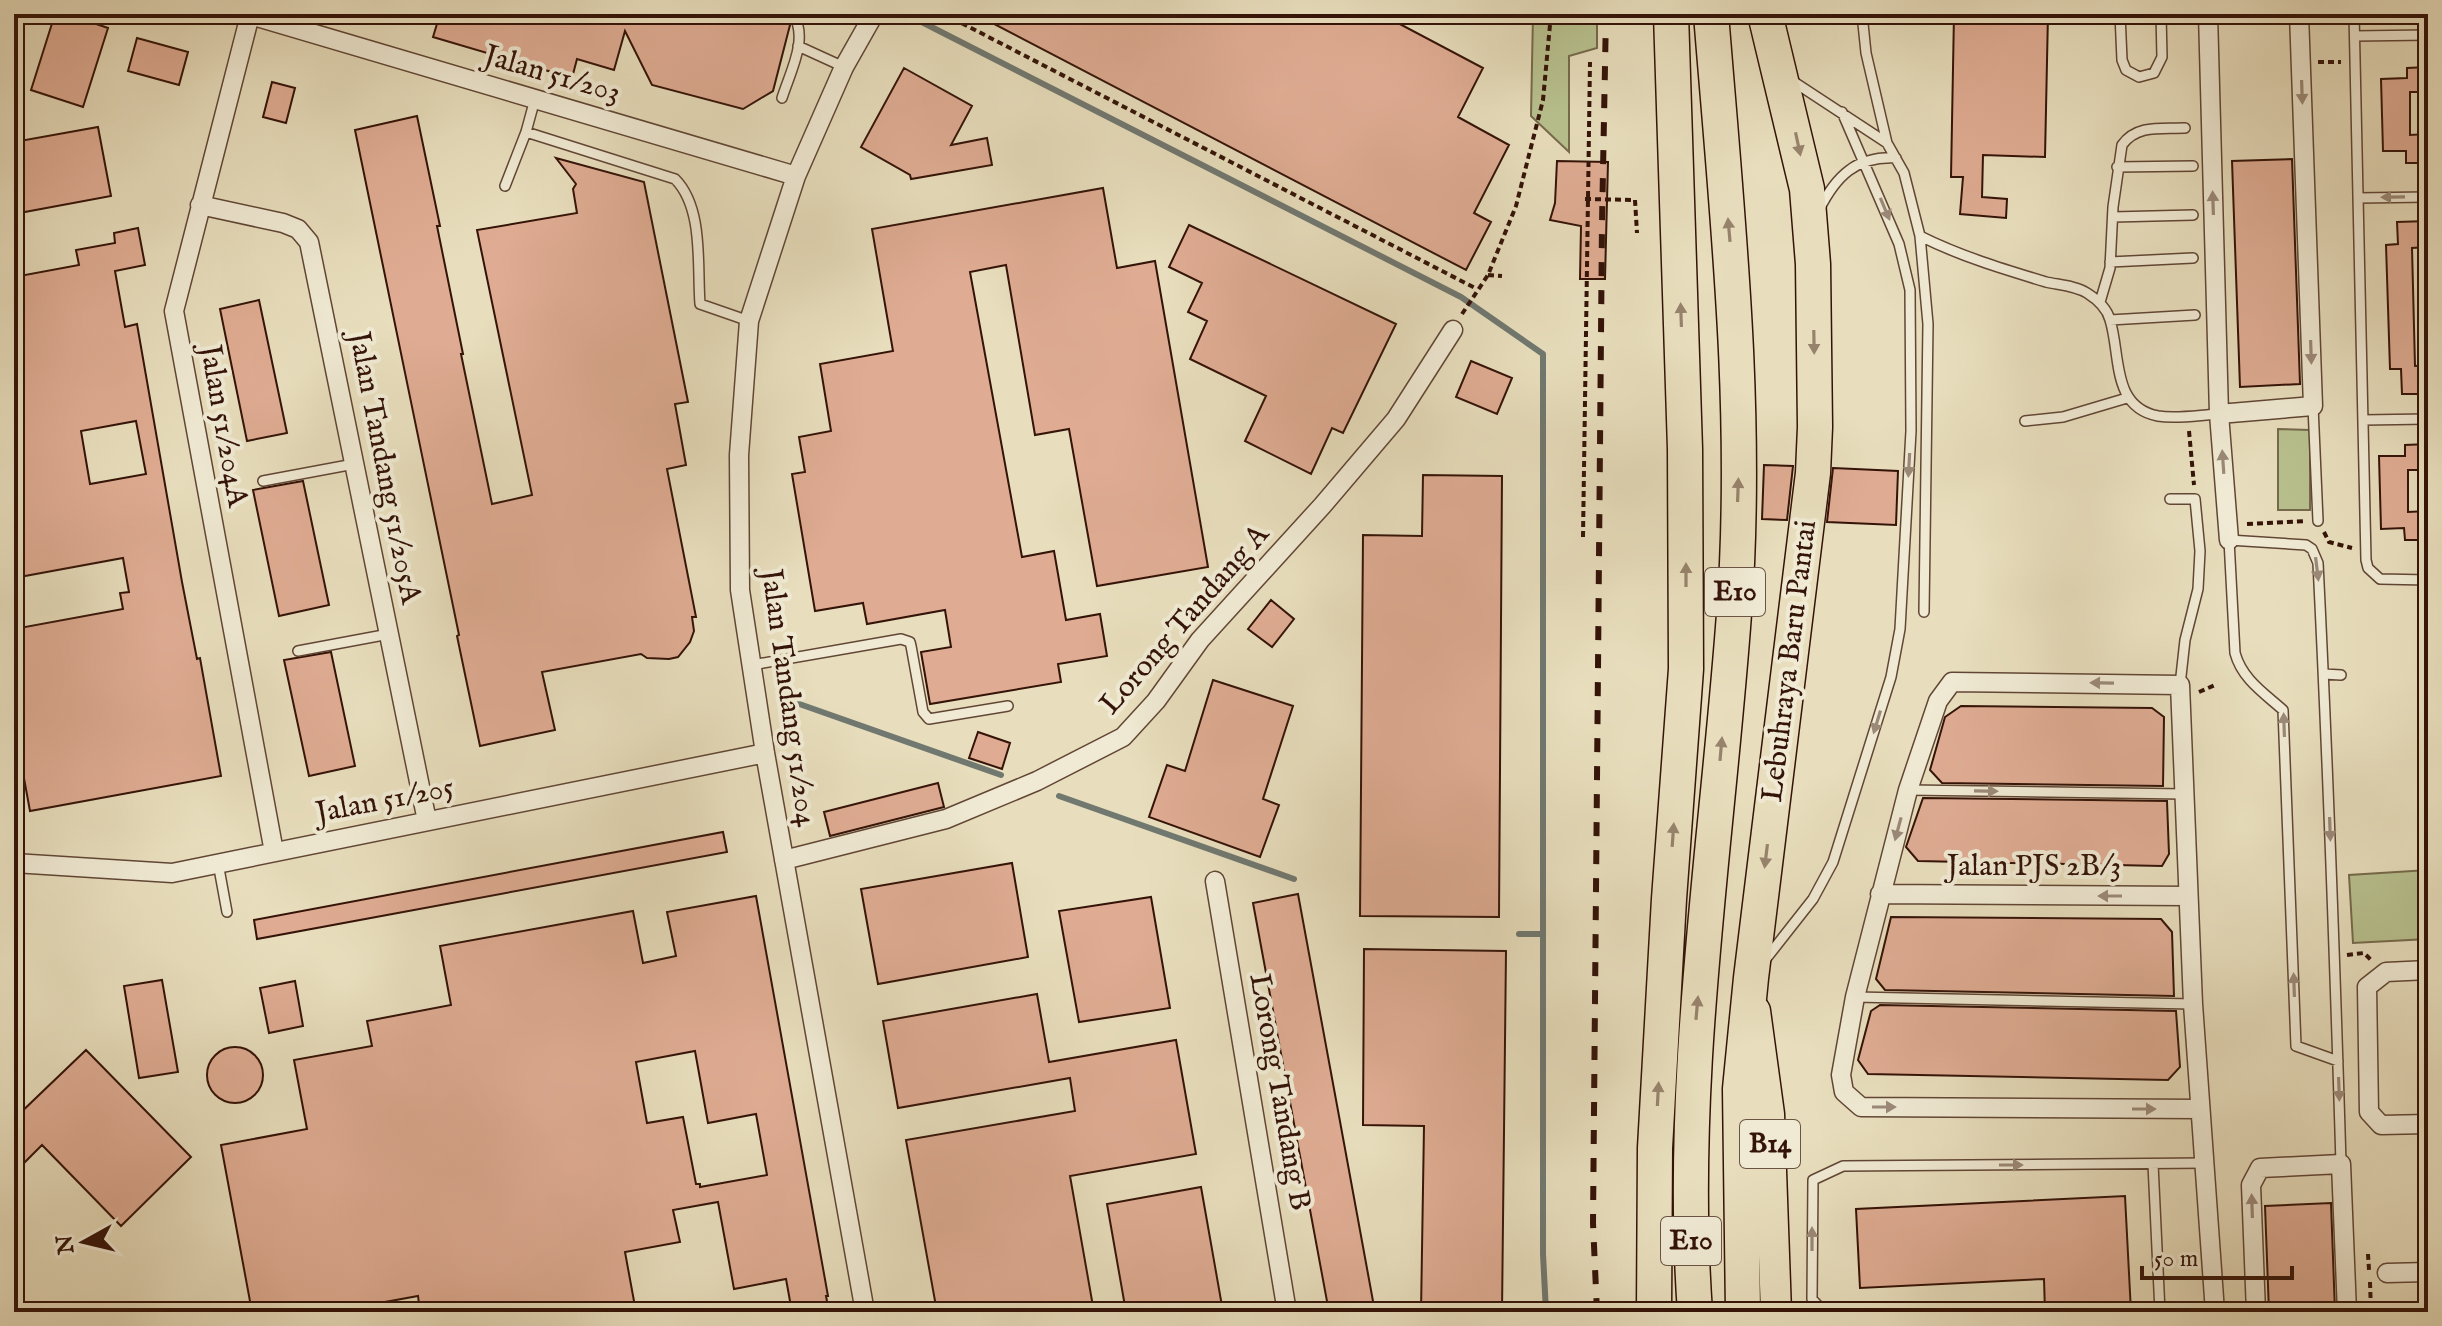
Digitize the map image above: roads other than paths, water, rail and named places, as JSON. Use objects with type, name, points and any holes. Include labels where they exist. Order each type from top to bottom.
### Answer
[{"type":"highway","points":[[1654,1312],[1655,1148],[1686,669],[1685,449],[1671,14]]},
{"type":"highway","name":"Lebuhraya Baru Pantai","points":[[1695,1312],[1691,1260],[1694,1037],[1734,612],[1738,475],[1737,327],[1711,14]]},
{"type":"highway","name":"Lebuhraya Baru Pantai","points":[[1743,1312],[1740,1089],[1813,473],[1815,427],[1813,264],[1807,189],[1765,14]]},
{"type":"highway","points":[[1712,1312],[1711,1155],[1719,1090],[1751,978]]},
{"type":"highway","points":[[1655,1148],[1672,1312]]},
{"type":"main road","name":"B14","points":[[1751,978],[1769,1114],[1776,1312]]},
{"type":"street","name":"Jalan 51/203","points":[[249,14],[796,176]]},
{"type":"street","name":"Jalan 51/204A","points":[[249,14],[174,311],[274,852]]},
{"type":"street","points":[[2208,14],[2219,414],[2229,540]]},
{"type":"street","points":[[2219,414],[2313,406],[2299,14]]},
{"type":"street","name":"Jalan Tandang 51/204","points":[[865,1312],[765,753],[740,590],[739,455],[749,321],[796,176],[844,67],[872,16]]},
{"type":"street","name":"Jalan Tandang 51/205A","points":[[200,205],[283,223],[298,229],[309,242],[427,821]]},
{"type":"street","name":"Lorong Tandang A","points":[[784,860],[946,819],[1037,781],[1123,737],[1156,701],[1200,640],[1396,419],[1453,330]]},
{"type":"street","points":[[2200,1109],[1861,1107],[1844,1092],[1841,1075],[1855,997],[1880,894],[1908,790],[1938,701],[1952,682],[2180,685],[2193,1004],[2215,1312]]},
{"type":"street","name":"Jalan 51/205","points":[[14,863],[172,873],[765,753]]},
{"type":"street","name":"Lorong Tandang B","points":[[1215,881],[1287,1312]]},
{"type":"street","name":"Jalan PJS 2B/3","points":[[1880,894],[2188,896]]},
{"type":"street","points":[[2428,970],[2386,972],[2367,987],[2369,1112],[2381,1125],[2428,1124]]},
{"type":"street","points":[[2256,1312],[2251,1185],[2260,1168],[2341,1164],[2347,1312]]},
{"type":"street","points":[[2387,1273],[2428,1272]]},
{"type":"lane","points":[[782,98],[801,31],[793,14]]},
{"type":"lane","points":[[1862,14],[1866,53],[1887,143],[1912,199],[1920,236],[1928,324],[1924,612]]},
{"type":"lane","points":[[2120,14],[2122,60],[2126,70],[2139,77],[2154,73],[2162,57],[2161,14]]},
{"type":"lane","points":[[2354,14],[2368,568],[2380,579],[2428,580]]},
{"type":"lane","points":[[2355,36],[2428,35]]},
{"type":"lane","points":[[798,46],[844,67]]},
{"type":"lane","points":[[1781,74],[1887,143]]},
{"type":"lane","points":[[505,186],[535,99]]},
{"type":"lane","points":[[1751,978],[1813,899],[1833,862],[1891,677],[1900,629],[1911,431],[1910,290],[1899,244],[1842,112]]},
{"type":"lane","points":[[2100,302],[2110,262],[2117,167],[2122,145],[2128,137],[2143,129],[2185,128]]},
{"type":"lane","points":[[526,132],[675,179],[686,190],[694,222],[700,304],[749,321]]},
{"type":"lane","points":[[1810,229],[1834,182],[1865,162],[1881,157],[1896,158]]},
{"type":"lane","points":[[2117,167],[2193,166]]},
{"type":"lane","points":[[2358,198],[2428,197]]},
{"type":"lane","points":[[2113,217],[2193,215]]},
{"type":"lane","points":[[1920,236],[1951,252],[2082,290],[2100,302],[2110,320],[2114,351],[2127,398],[2147,413],[2160,416],[2219,414]]},
{"type":"lane","points":[[2110,262],[2193,258]]},
{"type":"lane","points":[[2110,320],[2195,315]]},
{"type":"lane","points":[[2025,421],[2063,417],[2127,398]]},
{"type":"lane","points":[[2313,406],[2318,521]]},
{"type":"lane","points":[[2363,420],[2428,419]]},
{"type":"lane","points":[[263,481],[355,464]]},
{"type":"lane","points":[[2170,499],[2195,499],[2200,551],[2198,589],[2185,640],[2180,685]]},
{"type":"lane","points":[[2338,1061],[2296,1046],[2283,710],[2248,679],[2239,666],[2235,653],[2229,540],[2298,543],[2312,549],[2318,563],[2324,674],[2338,1061],[2341,1164]]},
{"type":"lane","points":[[298,651],[389,634]]},
{"type":"lane","points":[[752,665],[901,639],[910,642],[923,712],[929,719],[1008,706]]},
{"type":"lane","points":[[2324,674],[2341,675]]},
{"type":"lane","points":[[1908,790],[2184,794]]},
{"type":"lane","points":[[218,863],[227,912]]},
{"type":"lane","points":[[1855,997],[2193,1004]]},
{"type":"lane","points":[[2009,1312],[2009,1309],[1826,1312],[1812,1299],[1813,1180],[1843,1166],[2206,1163]]},
{"type":"lane","points":[[2153,1164],[2160,1312]]},
{"type":"waterway","points":[[906,14],[1461,297],[1543,354],[1543,1254],[1546,1312]]},
{"type":"waterway","points":[[788,700],[1001,775]]},
{"type":"waterway","points":[[1059,796],[1294,879]]},
{"type":"waterway","points":[[1519,934],[1543,934]]},
{"type":"railway","points":[[1597,1312],[1593,1223],[1606,14]]}]
